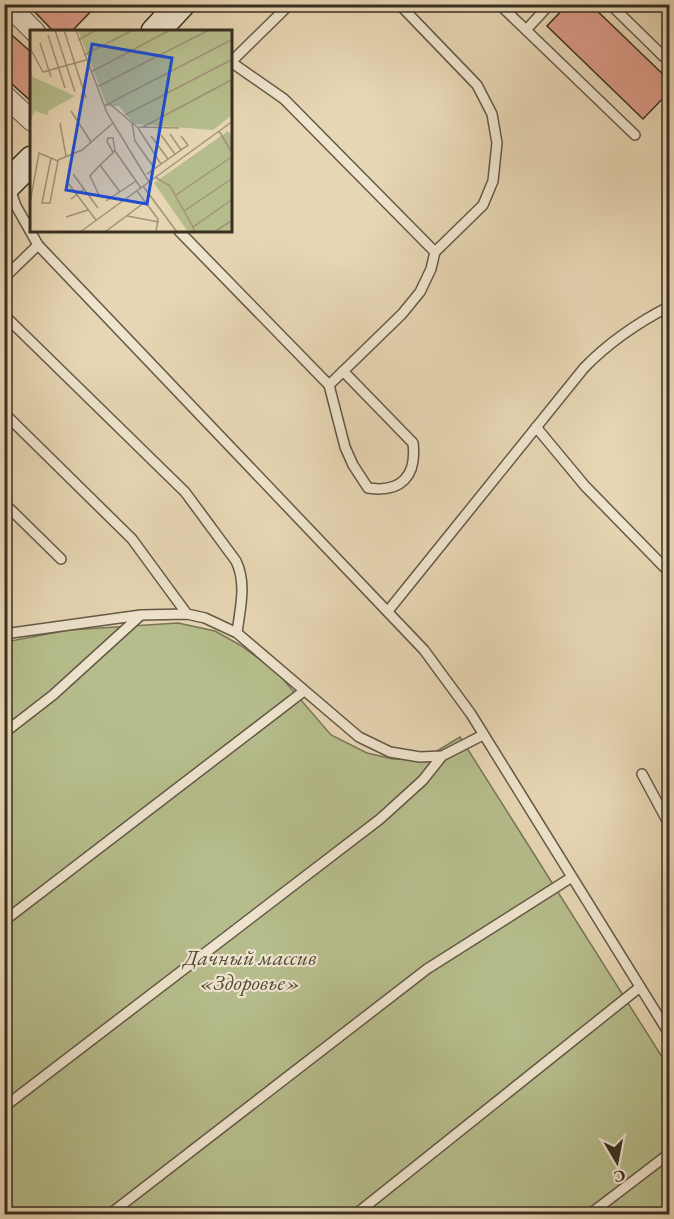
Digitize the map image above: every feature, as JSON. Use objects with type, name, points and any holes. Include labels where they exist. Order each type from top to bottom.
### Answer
[{"type":"main road","points":[[157,30],[181,4]]},
{"type":"main road","points":[[7,186],[30,162]]},
{"type":"street","points":[[16,8],[33,30]]},
{"type":"street","points":[[4,95],[30,119]]},
{"type":"lane","points":[[232,61],[290,4]]},
{"type":"lane","points":[[329,385],[402,314],[420,292],[431,269],[435,252],[483,205],[493,181],[497,143],[492,114],[477,85],[399,4]]},
{"type":"lane","points":[[499,4],[635,135]]},
{"type":"lane","points":[[526,30],[550,4]]},
{"type":"lane","points":[[610,4],[664,57]]},
{"type":"lane","points":[[232,63],[284,99],[435,252]]},
{"type":"lane","points":[[7,186],[30,231]]},
{"type":"lane","points":[[31,232],[38,244],[424,650],[449,682],[483,735],[669,1035]]},
{"type":"lane","points":[[180,232],[329,385],[348,456],[368,488],[381,490],[394,487],[405,480],[411,471],[415,459],[413,443],[343,371]]},
{"type":"lane","points":[[4,278],[38,244]]},
{"type":"lane","points":[[388,611],[584,368],[603,348],[628,329],[669,306]]},
{"type":"lane","points":[[4,315],[185,492],[198,509],[236,561],[241,572],[243,588],[237,633]]},
{"type":"lane","points":[[4,414],[132,539],[187,614]]},
{"type":"lane","points":[[536,427],[585,486],[669,573]]},
{"type":"lane","points":[[4,503],[61,559]]},
{"type":"lane","points":[[4,634],[141,615],[187,614],[205,618],[237,633],[359,737],[390,752],[442,756]]},
{"type":"lane","points":[[4,734],[53,695],[141,615]]},
{"type":"lane","points":[[4,921],[304,691]]},
{"type":"lane","points":[[4,1107],[386,814],[423,780],[442,756],[483,735]]},
{"type":"lane","points":[[642,774],[669,826]]},
{"type":"lane","points":[[110,1215],[427,969],[572,877]]},
{"type":"lane","points":[[356,1215],[640,987]]},
{"type":"lane","points":[[590,1215],[669,1153]]},
{"type":"green space","name":"Дачный массив «Здоровье»","points":[[178,623],[215,631],[240,645],[276,671],[331,735],[367,753],[393,759],[422,760],[460,737],[669,1068],[669,1214],[5,1214],[5,642],[69,630]]},
{"type":"building","points":[[36,4],[98,4],[73,30],[52,30],[32,9]]},
{"type":"building","points":[[568,4],[590,4],[670,81],[670,91],[643,119],[547,26]]},
{"type":"building","points":[[4,28],[30,51],[30,100],[4,77]]}]
